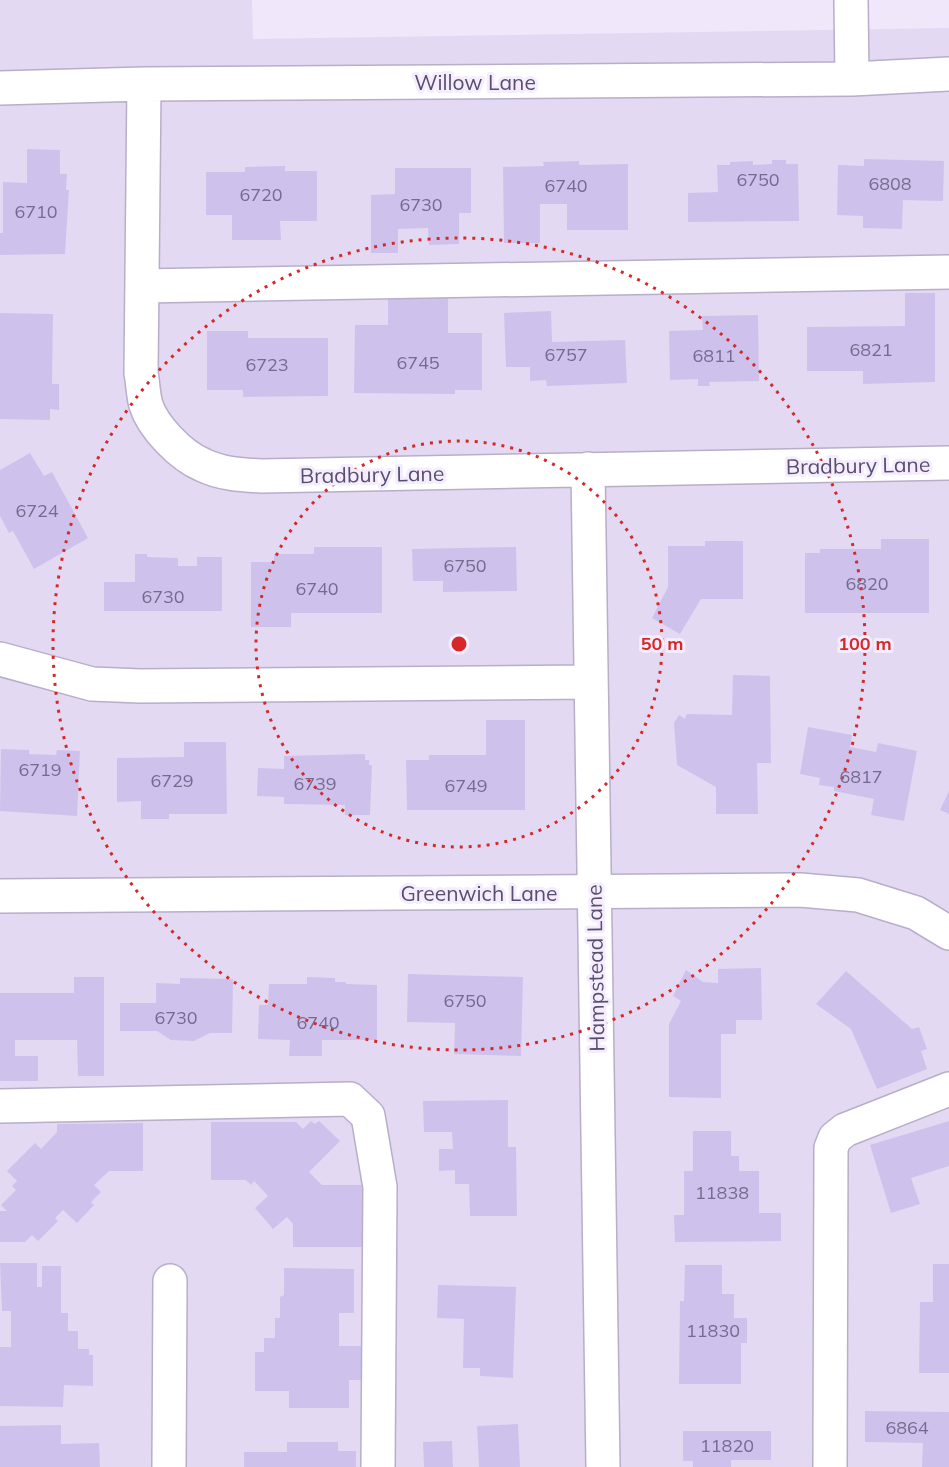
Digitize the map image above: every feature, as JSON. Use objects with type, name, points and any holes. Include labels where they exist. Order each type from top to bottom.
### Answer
[{"type":"street","points":[[851,0],[852,79]]},
{"type":"street","name":"Willow Lane","points":[[0,88],[144,84],[852,79],[949,74]]},
{"type":"street","name":"Bradbury Lane","points":[[144,84],[141,373],[146,406],[162,433],[202,465],[232,474],[262,476],[949,463]]},
{"type":"street","points":[[142,286],[949,272]]},
{"type":"street","name":"Hampstead Lane","points":[[588,469],[603,1467]]},
{"type":"street","points":[[0,659],[92,684],[140,686],[590,682]]},
{"type":"street","name":"Greenwich Lane","points":[[0,896],[800,890],[858,895],[916,913],[949,933]]},
{"type":"street","points":[[830,1467],[831,1148],[835,1138],[844,1130],[949,1089]]},
{"type":"street","points":[[0,1106],[350,1100],[368,1116],[380,1187],[378,1467]]},
{"type":"street","points":[[169,1467],[170,1281]]},
{"type":"shaded area","points":[[0,0],[252,0],[253,39],[949,28],[949,1467],[0,1467]]},
{"type":"building","points":[[27,149],[60,150],[60,174],[67,174],[66,190],[69,190],[65,254],[0,255],[0,233],[3,233],[3,182],[27,183]]},
{"type":"building","points":[[864,159],[944,161],[943,201],[903,200],[902,229],[863,228],[863,216],[837,215],[838,165],[864,166]]},
{"type":"building","points":[[772,160],[786,160],[786,164],[798,164],[799,221],[688,222],[688,193],[718,192],[717,165],[753,161],[753,165],[772,164]]},
{"type":"building","points":[[579,161],[579,165],[628,164],[628,230],[567,230],[567,204],[540,204],[540,243],[504,243],[503,167],[544,166],[543,162]]},
{"type":"building","points":[[285,166],[285,171],[317,171],[317,221],[280,221],[281,240],[232,240],[232,215],[206,215],[206,172],[245,172],[245,167]]},
{"type":"building","points":[[395,168],[471,168],[471,213],[459,213],[459,244],[429,245],[428,228],[398,229],[398,253],[371,253],[371,195],[395,194]]},
{"type":"building","points":[[388,288],[448,288],[448,333],[482,333],[482,390],[455,390],[455,394],[354,393],[355,325],[388,325]]},
{"type":"building","points":[[905,293],[935,293],[935,382],[863,384],[863,371],[807,371],[807,327],[905,326]]},
{"type":"building","points":[[551,311],[552,342],[625,340],[627,383],[547,386],[546,380],[530,381],[530,367],[506,367],[504,313]]},
{"type":"building","points":[[0,313],[53,314],[52,384],[59,384],[59,410],[50,409],[50,420],[0,419]]},
{"type":"building","points":[[758,315],[759,381],[709,382],[710,386],[698,386],[698,379],[670,380],[669,331],[703,330],[702,316]]},
{"type":"building","points":[[207,331],[248,331],[248,338],[328,338],[328,396],[243,397],[243,390],[207,390]]},
{"type":"building","points":[[30,453],[44,476],[52,472],[88,538],[34,569],[13,531],[9,533],[0,516],[0,470]]},
{"type":"building","points":[[881,539],[929,539],[929,613],[805,613],[805,553],[820,553],[820,549],[881,549]]},
{"type":"building","points":[[705,541],[743,541],[743,599],[701,599],[680,634],[652,618],[668,587],[668,546],[705,546]]},
{"type":"building","points":[[314,547],[382,547],[382,613],[291,613],[291,627],[251,627],[251,562],[274,562],[274,554],[314,554]]},
{"type":"building","points":[[516,547],[517,591],[443,592],[443,581],[413,581],[412,549]]},
{"type":"building","points":[[135,554],[147,554],[147,557],[178,558],[178,566],[197,566],[197,557],[222,557],[222,611],[104,611],[104,582],[135,582]]},
{"type":"building","points":[[733,675],[770,676],[771,763],[757,763],[758,814],[716,814],[716,787],[677,765],[674,723],[679,715],[685,719],[687,714],[732,715]]},
{"type":"building","points":[[486,720],[525,720],[525,810],[407,810],[406,760],[429,760],[429,755],[486,755]]},
{"type":"building","points":[[808,727],[852,735],[850,747],[876,752],[878,743],[917,751],[904,821],[871,815],[874,799],[834,791],[834,787],[819,785],[820,778],[800,774]]},
{"type":"building","points":[[184,742],[226,742],[227,814],[169,814],[169,819],[141,819],[141,801],[117,802],[117,758],[184,757]]},
{"type":"building","points":[[1,749],[29,750],[29,754],[56,755],[57,750],[80,751],[77,816],[0,811]]},
{"type":"building","points":[[365,754],[365,760],[369,760],[369,765],[372,765],[370,815],[345,815],[345,805],[284,804],[284,797],[257,796],[258,768],[284,769],[284,756]]},
{"type":"building","points":[[949,791],[949,814],[940,810]]},
{"type":"building","points":[[761,968],[762,1020],[736,1020],[736,1034],[721,1034],[721,1098],[669,1097],[669,1024],[681,1001],[673,996],[686,970],[703,982],[718,983],[718,969]]},
{"type":"building","points":[[846,971],[912,1029],[919,1027],[927,1049],[921,1051],[927,1069],[877,1089],[851,1029],[816,1004]]},
{"type":"building","points":[[408,974],[523,977],[521,1056],[454,1054],[455,1023],[407,1022]]},
{"type":"building","points":[[74,977],[104,977],[104,1076],[78,1076],[77,1040],[15,1040],[15,1056],[38,1056],[38,1081],[0,1081],[0,993],[74,993]]},
{"type":"building","points":[[307,977],[335,978],[335,982],[346,982],[346,984],[377,985],[377,1040],[322,1040],[322,1056],[289,1056],[290,1040],[258,1039],[259,1005],[268,1005],[269,984],[307,984]]},
{"type":"building","points":[[180,978],[233,979],[232,1033],[210,1033],[194,1041],[171,1040],[157,1031],[120,1031],[120,1003],[156,1003],[156,983],[180,984]]},
{"type":"building","points":[[508,1100],[508,1147],[516,1147],[517,1216],[470,1216],[469,1184],[455,1184],[455,1170],[439,1171],[439,1149],[453,1149],[452,1132],[424,1132],[423,1101]]},
{"type":"building","points":[[311,1121],[315,1124],[319,1121],[340,1141],[309,1172],[322,1185],[365,1185],[365,1247],[293,1247],[293,1224],[287,1217],[273,1229],[255,1208],[268,1196],[254,1181],[251,1185],[246,1180],[211,1180],[211,1122],[296,1122],[303,1129]]},
{"type":"building","points":[[949,1121],[949,1166],[911,1178],[920,1204],[891,1213],[870,1145]]},
{"type":"building","points":[[143,1123],[143,1171],[109,1171],[94,1185],[101,1192],[91,1202],[94,1205],[77,1223],[63,1210],[55,1218],[58,1221],[38,1241],[32,1235],[25,1242],[0,1242],[0,1211],[7,1211],[1,1205],[16,1190],[12,1186],[17,1181],[7,1171],[35,1143],[41,1149],[57,1132],[57,1124]]},
{"type":"building","points":[[693,1131],[731,1131],[731,1156],[739,1156],[739,1171],[759,1171],[759,1213],[781,1213],[781,1241],[675,1242],[674,1215],[684,1215],[684,1171],[693,1171]]},
{"type":"building","points":[[0,1263],[37,1263],[37,1287],[42,1287],[42,1266],[61,1266],[61,1313],[68,1313],[68,1331],[78,1331],[78,1349],[89,1349],[89,1355],[93,1355],[93,1386],[64,1385],[63,1407],[0,1406],[0,1347],[11,1347],[11,1311],[2,1311]]},
{"type":"building","points":[[933,1264],[949,1264],[949,1373],[919,1373],[920,1302],[933,1302]]},
{"type":"building","points":[[685,1265],[722,1265],[722,1294],[734,1294],[734,1318],[747,1318],[747,1343],[741,1343],[741,1384],[679,1384],[680,1301],[684,1301]]},
{"type":"building","points":[[284,1268],[354,1269],[354,1313],[339,1313],[339,1346],[363,1346],[363,1380],[349,1380],[349,1408],[289,1408],[289,1391],[255,1391],[255,1352],[264,1352],[264,1338],[275,1338],[275,1318],[280,1318],[280,1297],[284,1295]]},
{"type":"building","points":[[438,1285],[516,1287],[513,1378],[480,1376],[480,1368],[463,1368],[464,1319],[437,1318]]},
{"type":"building","points":[[865,1411],[949,1412],[949,1467],[922,1467],[923,1443],[865,1442]]},
{"type":"building","points":[[518,1424],[520,1467],[479,1467],[477,1426]]},
{"type":"building","points":[[61,1425],[61,1444],[99,1443],[100,1467],[0,1467],[0,1426]]},
{"type":"building","points":[[683,1431],[771,1431],[771,1460],[731,1460],[731,1467],[693,1467],[693,1461],[683,1461]]},
{"type":"building","points":[[452,1441],[453,1467],[424,1467],[423,1442]]},
{"type":"building","points":[[287,1442],[338,1442],[338,1451],[356,1451],[356,1467],[244,1467],[244,1452],[287,1452]]}]
